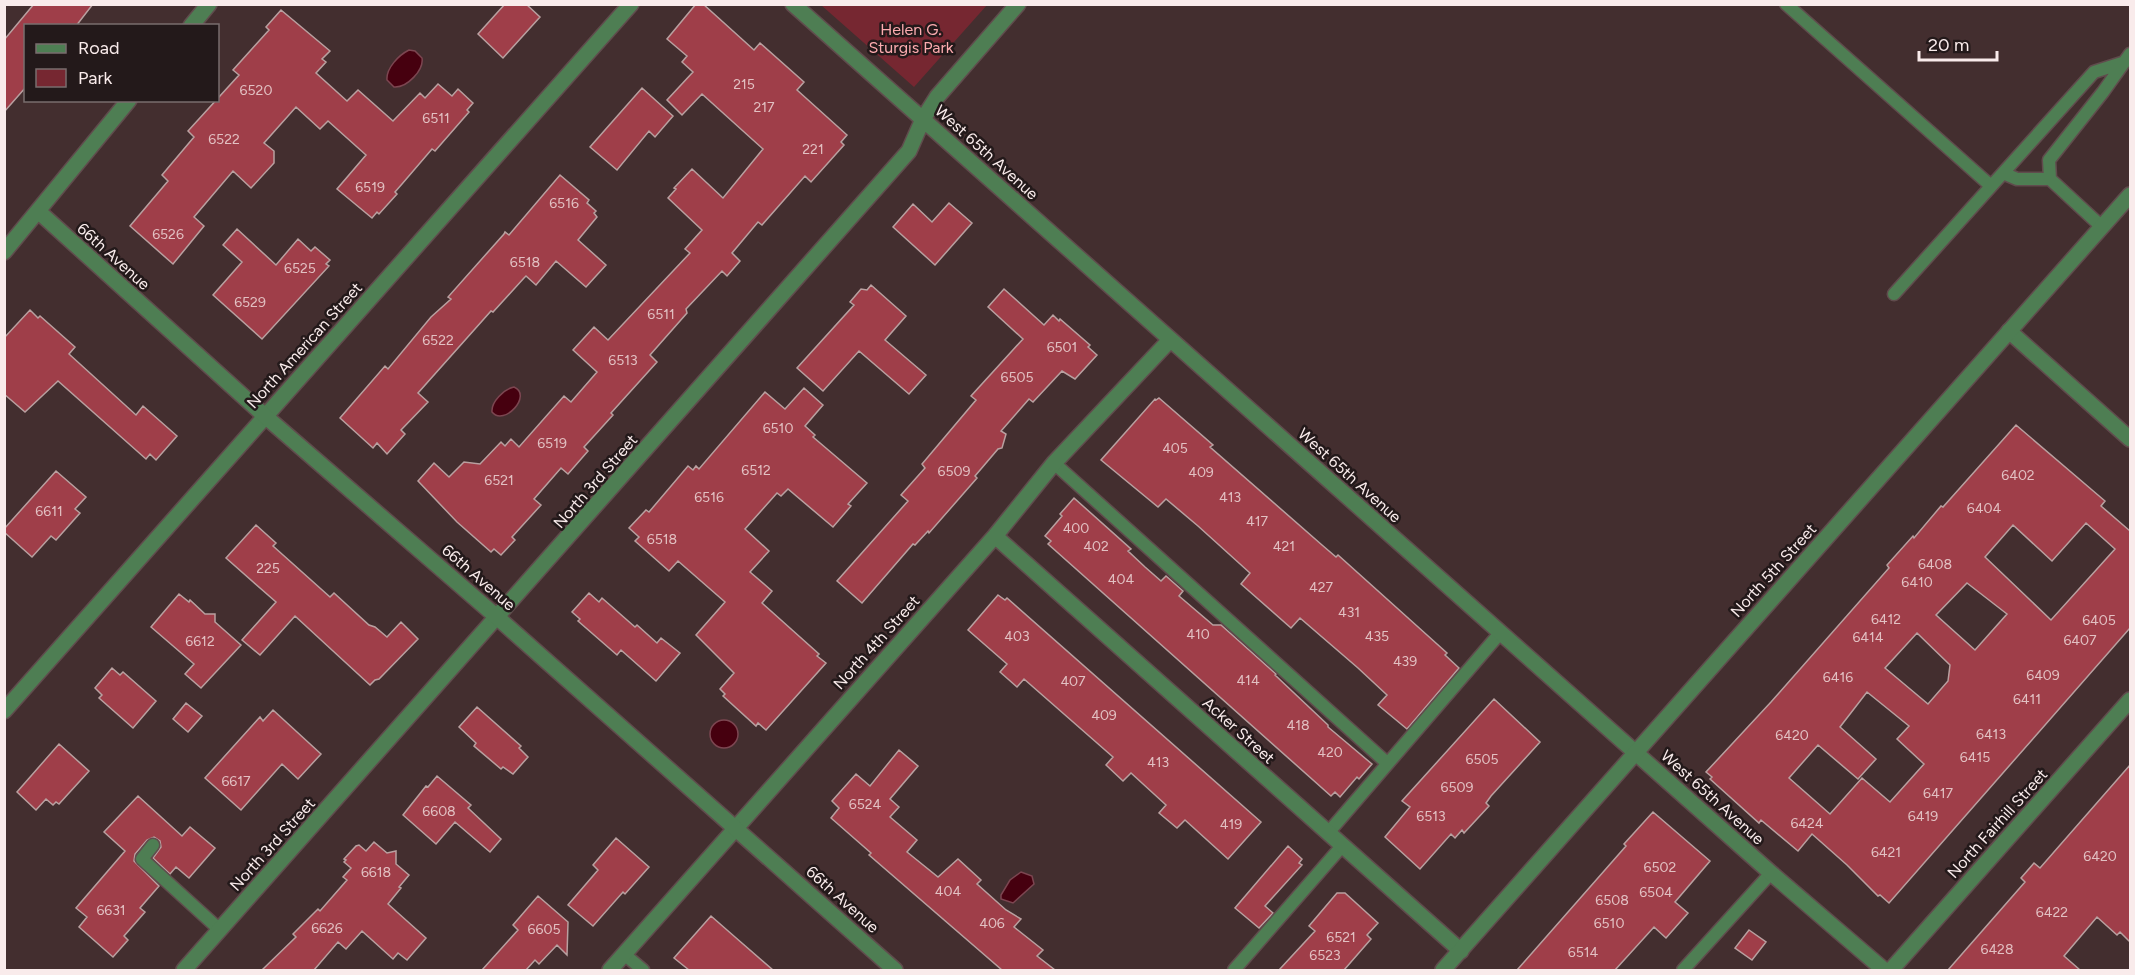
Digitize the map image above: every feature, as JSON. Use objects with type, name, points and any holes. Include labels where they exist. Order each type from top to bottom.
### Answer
[{"type":"street","points":[[193,24],[209,4]]},
{"type":"street","name":"North American Street","points":[[4,711],[631,4]]},
{"type":"street","name":"West 65th Avenue","points":[[793,4],[1771,873],[1884,970]]},
{"type":"street","name":"North 3rd Street","points":[[184,970],[909,151],[923,120],[937,98],[1018,4]]},
{"type":"street","points":[[4,252],[127,102]]},
{"type":"street","name":"North 5th Street","points":[[1443,970],[2130,195]]},
{"type":"street","name":"66th Avenue","points":[[38,212],[265,416],[498,618],[896,970]]},
{"type":"street","points":[[2009,331],[2130,439]]},
{"type":"street","name":"North 4th Street","points":[[609,970],[994,536],[1054,463],[1170,340]]},
{"type":"street","name":"Acker Street","points":[[994,536],[1461,951]]},
{"type":"street","name":"North Fairhill Street","points":[[1891,970],[2130,700]]},
{"type":"lane","points":[[1786,4],[1991,186]]},
{"type":"lane","points":[[1894,294],[2094,72],[2128,58]]},
{"type":"lane","points":[[2050,179],[2049,159],[2128,58]]},
{"type":"lane","points":[[2003,173],[2017,179],[2050,179],[2102,227]]},
{"type":"lane","points":[[1054,463],[1388,763]]},
{"type":"lane","points":[[1328,833],[1501,632]]},
{"type":"lane","points":[[153,844],[142,859],[220,930]]},
{"type":"lane","points":[[1234,970],[1342,846]]},
{"type":"lane","points":[[1683,970],[1771,873]]},
{"type":"lane","points":[[624,954],[643,970]]},
{"type":"green space","name":"Helen G. Sturgis Park","points":[[821,5],[987,5],[914,87]]},
{"type":"shaded area","points":[[409,50],[415,51],[422,58],[420,68],[404,85],[394,87],[387,80],[387,75],[397,59]]},
{"type":"shaded area","points":[[514,387],[519,391],[519,402],[509,413],[497,416],[492,412],[494,404],[506,390]]},
{"type":"shaded area","points":[[724,720],[734,724],[738,734],[734,744],[724,748],[714,744],[710,734],[714,724]]},
{"type":"shaded area","points":[[1021,872],[1032,876],[1034,884],[1013,903],[1001,899],[1010,880]]},
{"type":"building","points":[[34,4],[93,4],[78,24],[24,24],[24,89],[4,112],[4,40]]},
{"type":"building","points":[[505,4],[526,4],[540,17],[503,58],[478,34]]},
{"type":"building","points":[[696,4],[703,4],[754,50],[760,43],[804,82],[797,90],[847,135],[841,142],[844,145],[811,182],[805,176],[762,225],[758,222],[732,253],[740,261],[727,276],[722,271],[686,309],[687,313],[650,355],[657,362],[584,447],[588,451],[568,474],[561,468],[534,499],[541,505],[512,537],[515,540],[501,555],[494,549],[491,552],[457,522],[418,481],[434,463],[449,477],[464,462],[480,464],[501,442],[505,446],[511,439],[519,447],[564,396],[571,402],[597,372],[573,350],[594,327],[608,340],[690,253],[685,249],[702,230],[668,198],[676,189],[674,188],[692,169],[723,198],[763,149],[702,94],[682,115],[667,100],[693,72],[682,62],[687,56],[667,39]]},
{"type":"building","points":[[281,10],[330,51],[322,59],[326,62],[316,73],[347,101],[358,90],[393,121],[420,93],[425,98],[438,84],[452,96],[458,89],[473,103],[467,110],[469,112],[435,151],[432,149],[395,192],[397,194],[379,214],[377,212],[372,218],[337,189],[366,155],[328,121],[320,129],[296,107],[264,143],[274,151],[274,163],[251,188],[233,171],[194,217],[204,226],[173,264],[130,226],[168,181],[162,175],[194,137],[188,131],[214,102],[219,102],[219,97],[239,75],[233,70],[269,30],[266,27]]},
{"type":"building","points":[[642,88],[673,116],[655,137],[649,131],[617,170],[590,147]]},
{"type":"building","points":[[560,175],[589,200],[587,203],[596,211],[594,213],[597,217],[578,240],[606,265],[586,287],[556,261],[536,285],[526,276],[493,312],[491,311],[418,393],[428,402],[401,430],[405,434],[387,454],[377,443],[373,448],[340,418],[385,366],[388,369],[431,317],[451,299],[448,297],[505,232],[509,235]]},
{"type":"building","points":[[949,203],[972,223],[935,265],[893,227],[913,204],[932,222]]},
{"type":"building","points":[[237,229],[276,265],[298,239],[311,251],[315,247],[330,260],[326,264],[329,266],[262,339],[213,295],[242,262],[223,245]]},
{"type":"building","points":[[871,285],[906,316],[885,340],[926,375],[909,394],[859,351],[823,391],[797,368],[854,305],[850,302],[861,289],[867,290]]},
{"type":"building","points":[[1004,289],[1044,325],[1053,315],[1059,321],[1060,319],[1090,345],[1088,347],[1097,355],[1075,379],[1062,371],[1033,402],[1029,399],[1001,431],[1006,434],[1002,448],[998,449],[975,476],[977,478],[929,533],[928,531],[915,545],[913,544],[862,603],[837,581],[908,501],[901,495],[925,468],[922,464],[976,400],[971,396],[1023,339],[988,307]]},
{"type":"building","points":[[30,310],[75,347],[69,354],[136,415],[143,406],[177,436],[156,460],[150,454],[146,459],[58,381],[25,412],[4,394],[4,338]]},
{"type":"building","points":[[804,388],[823,405],[805,426],[815,435],[813,437],[867,483],[848,504],[851,506],[833,527],[788,489],[781,496],[777,493],[745,529],[769,551],[750,572],[772,591],[762,603],[826,663],[766,730],[758,723],[756,726],[723,696],[725,694],[720,689],[734,673],[696,635],[725,602],[678,561],[669,571],[635,541],[639,537],[629,528],[646,510],[649,512],[688,466],[693,470],[696,466],[699,469],[765,392],[785,409]]},
{"type":"building","points":[[1159,398],[1213,445],[1210,447],[1336,557],[1338,555],[1447,653],[1445,655],[1459,668],[1407,729],[1378,705],[1387,695],[1358,668],[1300,618],[1291,628],[1241,584],[1250,573],[1198,526],[1166,499],[1158,507],[1101,460],[1155,399]]},
{"type":"building","points":[[2016,425],[2105,501],[2101,506],[2130,531],[2130,628],[1889,903],[1880,895],[1878,896],[1812,834],[1798,851],[1761,820],[1759,823],[1710,779],[1712,777],[1706,772],[1889,568],[1887,565],[1941,506],[1943,507]],"holes":[[[2086,523],[2115,549],[2051,620],[1985,557],[2013,525],[2052,561]],[[1967,583],[2007,614],[1975,650],[1936,615]],[[1917,633],[1950,665],[1948,681],[1928,704],[1885,668]],[[1867,692],[1909,726],[1897,739],[1924,764],[1890,802],[1862,778],[1830,814],[1789,778],[1818,745],[1858,779],[1876,759],[1840,727]]]},
{"type":"building","points":[[56,471],[86,497],[75,509],[80,513],[56,540],[51,536],[32,557],[4,532],[4,529]]},
{"type":"building","points":[[1074,498],[1131,549],[1128,551],[1145,567],[1161,581],[1166,576],[1183,591],[1179,596],[1213,625],[1221,625],[1276,674],[1328,727],[1372,764],[1359,779],[1357,777],[1340,797],[1335,792],[1331,796],[1048,544],[1051,541],[1045,536]]},
{"type":"building","points":[[256,525],[276,543],[273,546],[330,597],[334,593],[369,625],[387,637],[401,622],[418,639],[379,679],[370,685],[295,616],[260,655],[242,640],[276,602],[226,558]]},
{"type":"building","points":[[589,593],[599,602],[602,598],[657,643],[661,638],[680,653],[656,681],[621,650],[617,655],[578,621],[580,619],[572,612]]},
{"type":"building","points":[[179,594],[189,602],[190,600],[205,614],[215,614],[215,622],[241,645],[201,688],[185,674],[194,664],[151,627]]},
{"type":"building","points":[[998,595],[1005,600],[1007,598],[1261,822],[1228,859],[1185,820],[1177,828],[1159,813],[1166,805],[1131,773],[1123,781],[1106,765],[1113,757],[1024,679],[1017,687],[1000,672],[1007,664],[968,630]]},
{"type":"building","points":[[112,668],[120,675],[123,672],[156,701],[133,728],[99,698],[102,695],[95,688]]},
{"type":"building","points":[[1494,699],[1540,742],[1491,796],[1486,803],[1489,806],[1464,833],[1462,830],[1455,838],[1451,834],[1420,869],[1385,837],[1410,807],[1402,801]]},
{"type":"building","points":[[186,703],[202,716],[188,732],[173,719]]},
{"type":"building","points":[[477,707],[521,746],[519,748],[528,757],[513,774],[503,767],[501,769],[474,746],[476,743],[459,727]]},
{"type":"building","points":[[273,710],[321,754],[298,779],[282,764],[241,810],[205,778],[260,717],[263,721]]},
{"type":"building","points":[[59,744],[89,771],[59,804],[56,802],[53,805],[46,799],[36,810],[17,792]]},
{"type":"building","points":[[899,750],[918,766],[890,799],[899,807],[890,817],[917,840],[907,852],[938,877],[958,859],[981,880],[977,884],[1006,910],[1021,919],[1014,927],[1043,950],[1037,956],[1055,970],[1002,970],[869,855],[871,853],[831,818],[839,808],[832,801],[856,774],[870,786]]},
{"type":"building","points":[[2130,765],[2130,942],[2120,932],[2117,935],[2097,917],[2064,956],[2080,970],[1948,970],[2025,882],[2021,878],[2034,863],[2040,868]]},
{"type":"building","points":[[437,776],[471,805],[468,808],[501,839],[490,852],[455,822],[436,844],[403,815]]},
{"type":"building","points":[[138,796],[182,836],[190,827],[215,848],[189,878],[176,867],[170,874],[153,858],[161,847],[160,841],[154,837],[147,840],[135,854],[134,861],[159,886],[140,908],[145,912],[124,936],[128,940],[113,957],[79,927],[87,917],[76,908],[125,851],[104,832]]},
{"type":"building","points":[[1653,812],[1710,861],[1675,902],[1688,913],[1666,938],[1654,927],[1615,970],[1517,970],[1626,846],[1624,844]]},
{"type":"building","points":[[616,838],[649,867],[593,926],[568,905],[598,870],[593,865]]},
{"type":"building","points":[[374,842],[387,853],[396,851],[396,864],[409,875],[388,904],[426,938],[407,960],[398,953],[393,959],[362,931],[346,949],[338,942],[314,970],[262,970],[296,937],[293,934],[318,909],[320,911],[347,880],[343,877],[351,868],[344,862],[346,860],[344,859],[356,846],[359,845],[366,851]]},
{"type":"building","points":[[1288,846],[1302,859],[1299,863],[1302,865],[1265,906],[1273,913],[1259,928],[1235,908]]},
{"type":"building","points":[[1337,893],[1345,893],[1378,923],[1367,935],[1371,939],[1344,970],[1279,970],[1315,931],[1309,926]]},
{"type":"building","points":[[538,896],[568,922],[567,955],[557,945],[539,964],[535,960],[526,970],[482,970],[518,930],[513,925]]},
{"type":"building","points":[[711,916],[773,970],[689,970],[674,958]]},
{"type":"building","points":[[1749,930],[1766,942],[1752,960],[1735,948]]}]
